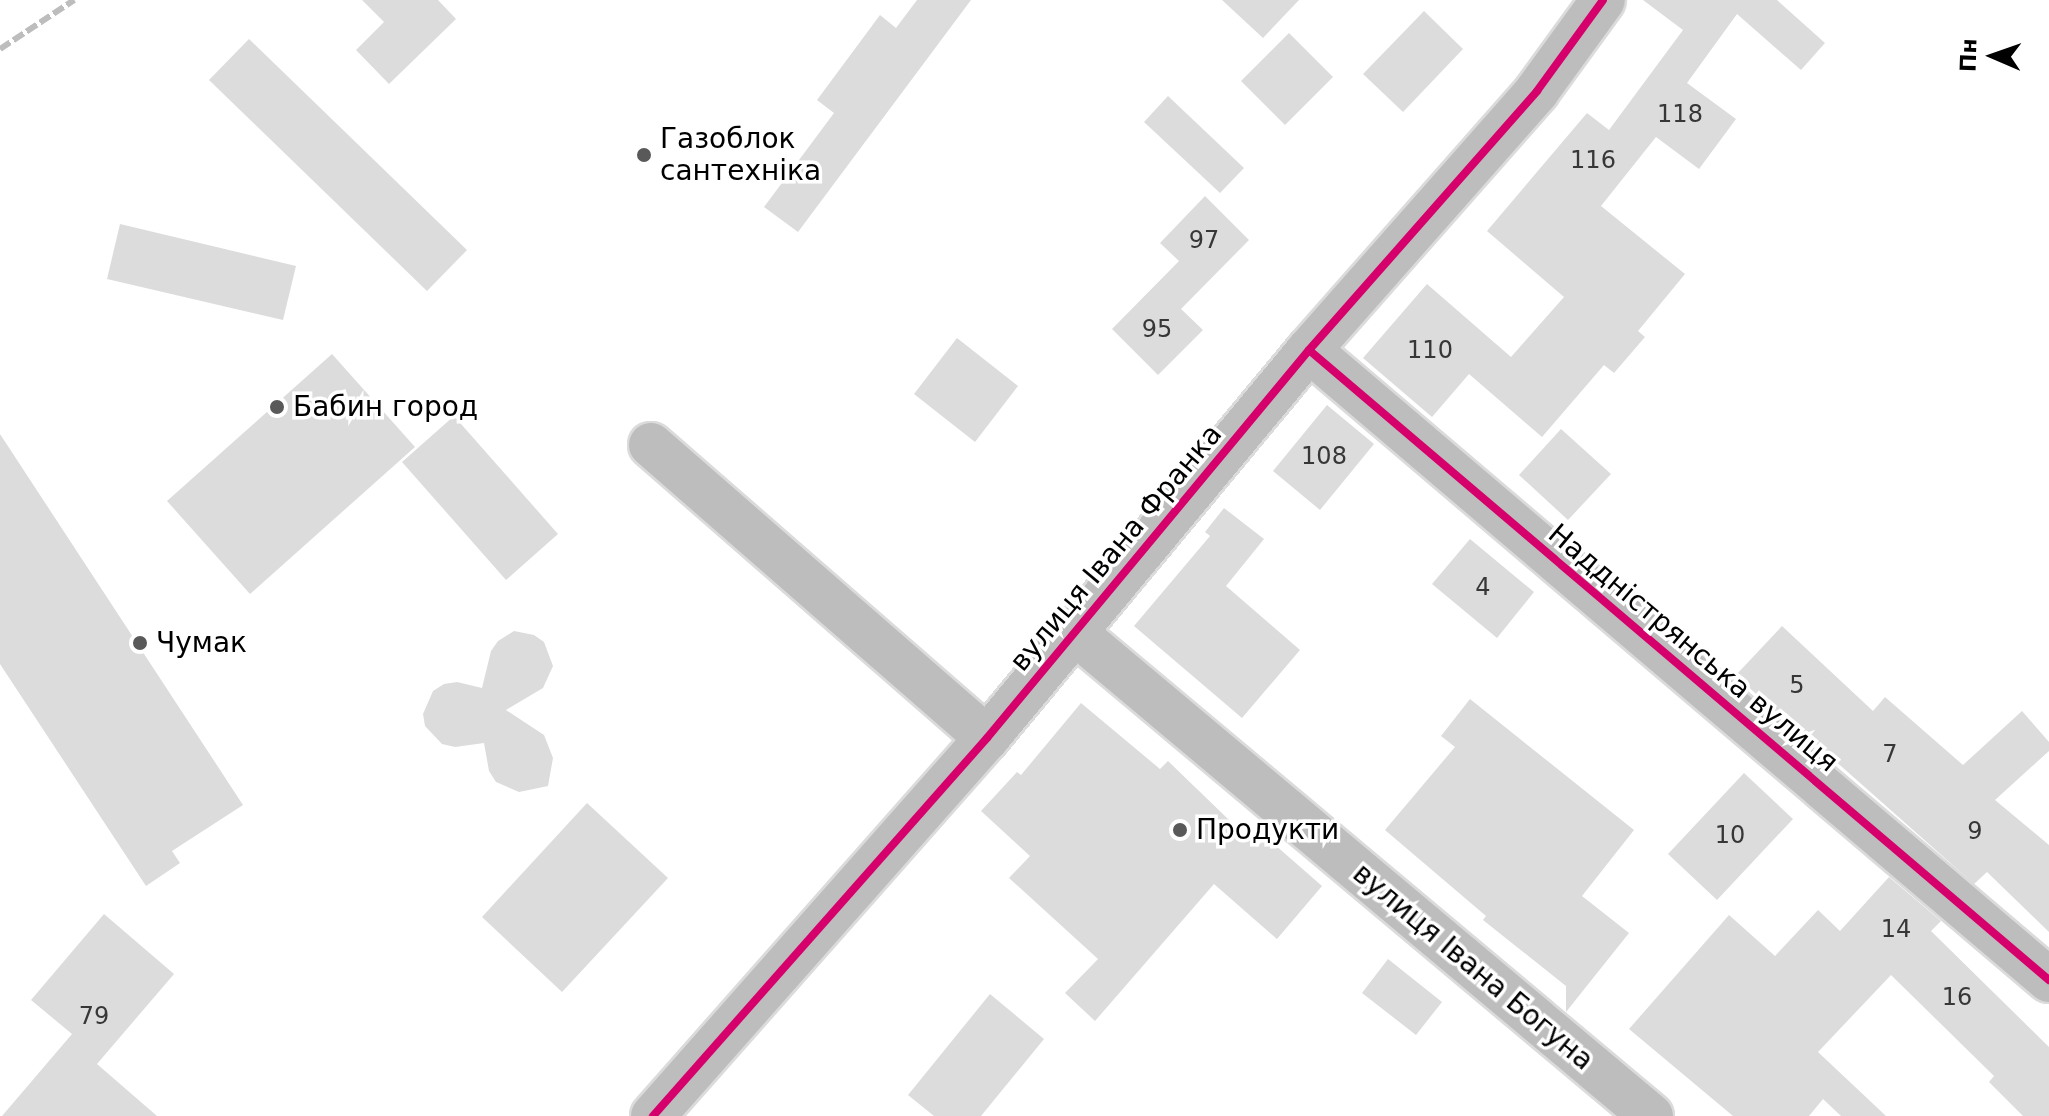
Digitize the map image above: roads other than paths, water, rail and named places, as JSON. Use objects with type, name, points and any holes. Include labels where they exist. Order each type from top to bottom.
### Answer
[{"type":"street","name":"вулиця Івана Франка","points":[[653,1116],[987,738],[1309,350],[1537,91],[1599,2]]},
{"type":"street","name":"Наддністрянська вулиця","points":[[1309,350],[2049,980]]},
{"type":"street","points":[[651,445],[987,738]]},
{"type":"street","name":"вулиця Івана Богуна","points":[[1074,632],[1651,1116]]},
{"type":"railway","points":[[0,49],[74,0]]},
{"type":"place","name":"Газоблок сантехніка","points":[[644,155]]},
{"type":"place","name":"Бабин город","points":[[277,407]]},
{"type":"place","name":"Чумак","points":[[140,643]]},
{"type":"place","name":"Продукти","points":[[1180,830]]}]
